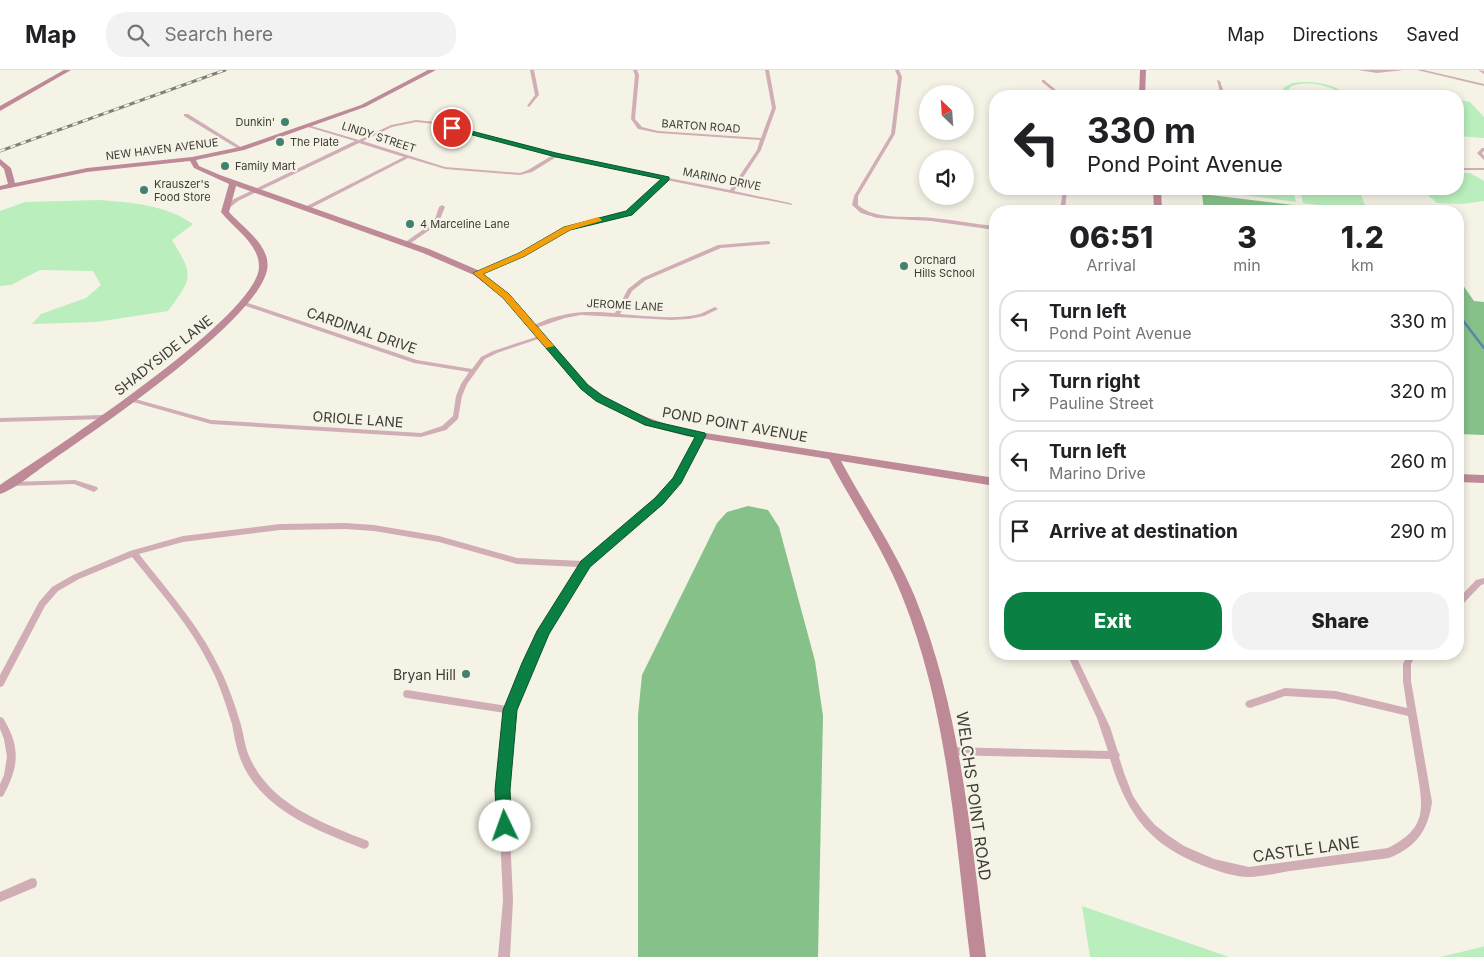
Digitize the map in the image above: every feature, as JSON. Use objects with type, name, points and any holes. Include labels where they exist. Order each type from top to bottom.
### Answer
[{"type":"main road","points":[[0,109],[68,70]]},
{"type":"main road","name":"NEW HAVEN AVENUE","points":[[0,188],[87,170],[192,159],[242,149],[310,126],[376,100],[433,70]]},
{"type":"main road","points":[[1142,90],[1143,70]]},
{"type":"main road","name":"POND POINT AVENUE","points":[[192,159],[199,169],[233,183],[406,244],[477,273],[501,292],[584,387],[613,407],[649,423],[701,435],[989,481]]},
{"type":"main road","points":[[0,161],[7,168],[12,184]]},
{"type":"main road","points":[[225,209],[233,183]]},
{"type":"main road","name":"SHADYSIDE LANE","points":[[0,490],[197,349],[245,304],[260,283],[263,262],[256,244],[226,214],[225,209]]},
{"type":"main road","name":"WELCHS POINT ROAD","points":[[832,455],[882,544],[909,598],[940,693],[952,751],[978,957]]},
{"type":"main road","points":[[1464,478],[1484,479]]},
{"type":"street","points":[[529,106],[537,95],[532,70]]},
{"type":"street","name":"BARTON ROAD","points":[[635,70],[637,75],[633,119],[640,128],[658,132],[763,139]]},
{"type":"street","points":[[732,191],[759,150],[774,108],[767,70]]},
{"type":"street","points":[[896,70],[900,77],[893,134],[854,203],[863,212],[877,216],[931,219],[989,227]]},
{"type":"street","points":[[1360,70],[1378,72],[1402,70]]},
{"type":"street","points":[[1419,70],[1484,85]]},
{"type":"street","points":[[1480,70],[1484,73]]},
{"type":"street","points":[[1043,81],[1054,90]]},
{"type":"street","points":[[1218,81],[1221,90]]},
{"type":"street","points":[[186,115],[242,149]]},
{"type":"street","name":"MARINO DRIVE","points":[[256,190],[397,125],[424,121],[556,155],[790,204]]},
{"type":"street","name":"LINDY STREET","points":[[310,126],[445,168],[517,174],[530,171],[556,155]]},
{"type":"street","points":[[1484,149],[1479,152],[1484,158]]},
{"type":"street","points":[[306,208],[407,157]]},
{"type":"street","points":[[1464,169],[1484,169]]},
{"type":"street","points":[[477,273],[522,254],[567,229],[629,213],[666,178]]},
{"type":"street","points":[[225,209],[231,202],[256,190]]},
{"type":"street","points":[[406,244],[436,223],[442,207]]},
{"type":"street","points":[[616,316],[630,290],[644,279],[720,246],[768,243]]},
{"type":"street","name":"CARDINAL DRIVE","points":[[245,304],[416,362],[472,371]]},
{"type":"street","name":"JEROME LANE","points":[[533,327],[580,314],[683,317],[706,314],[715,309]]},
{"type":"street","name":"ORIOLE LANE","points":[[128,400],[211,422],[421,435],[444,428],[456,417],[459,396],[472,371],[480,361],[491,353],[542,337]]},
{"type":"street","points":[[0,420],[104,417]]},
{"type":"street","points":[[504,957],[508,900],[503,790],[510,710],[528,663],[544,631],[585,564],[659,501],[677,480],[701,435]]},
{"type":"street","points":[[9,484],[75,482],[94,489]]},
{"type":"street","points":[[0,683],[42,604],[52,593],[76,577],[133,553],[198,536],[312,525],[374,528],[439,539],[517,562],[585,564]]},
{"type":"street","points":[[133,553],[182,613],[214,665],[229,699],[246,760],[256,779],[270,795],[303,820],[364,844]]},
{"type":"street","points":[[1464,598],[1479,582],[1484,581]]},
{"type":"street","name":"CASTLE LANE","points":[[1074,660],[1098,709],[1130,800],[1147,823],[1172,844],[1210,864],[1249,872],[1389,853],[1406,846],[1417,835],[1426,815],[1426,792],[1406,681],[1409,660]]},
{"type":"street","points":[[1250,704],[1285,692],[1336,695],[1411,713]]},
{"type":"street","points":[[407,694],[510,710]]},
{"type":"street","points":[[0,721],[12,749],[10,773],[0,793]]},
{"type":"street","points":[[952,751],[1115,755]]},
{"type":"street","points":[[0,897],[18,891],[32,883]]},
{"type":"green space","points":[[1307,82],[1322,83],[1340,90],[1308,83],[1290,87],[1288,90],[1284,90],[1283,88],[1292,83]]},
{"type":"green space","points":[[1464,101],[1470,102],[1484,117],[1484,138],[1464,136]]},
{"type":"green space","points":[[1464,173],[1470,173],[1484,181],[1484,201],[1462,204],[1437,203],[1428,195],[1464,195]]},
{"type":"green space","points":[[1202,195],[1294,205],[1203,205]]},
{"type":"green space","points":[[1243,195],[1294,195],[1296,202]]},
{"type":"green space","points":[[1301,195],[1361,195],[1365,205],[1319,205],[1303,203]]},
{"type":"green space","points":[[99,200],[159,208],[182,217],[193,224],[172,240],[187,269],[188,276],[182,291],[168,311],[96,322],[32,324],[41,314],[86,298],[101,285],[93,271],[40,270],[11,285],[0,286],[0,211],[25,202]]},
{"type":"green space","points":[[1464,287],[1474,301],[1484,302],[1484,435],[1464,434]]},
{"type":"green space","points":[[748,506],[768,510],[779,527],[815,661],[823,716],[818,957],[638,957],[638,715],[642,675],[717,523],[727,512]]},
{"type":"green space","points":[[1082,906],[1229,957],[1090,957]]},
{"type":"green space","points":[[1484,946],[1484,957],[1440,957],[1482,947]]},
{"type":"waterway","points":[[1464,322],[1484,348]]},
{"type":"railway","points":[[0,151],[225,70]]},
{"type":"slow traffic","points":[[549,346],[506,296],[477,273],[522,254],[567,229],[598,220]]},
{"type":"place","name":"Dunkin'","points":[[285,122]]},
{"type":"place","name":"The Plate","points":[[280,142]]},
{"type":"place","name":"Family Mart","points":[[225,166]]},
{"type":"place","name":"Krauszer's Food Store","points":[[144,190]]},
{"type":"place","name":"4 Marceline Lane","points":[[410,224]]},
{"type":"place","name":"Orchard Hills School","points":[[904,266]]},
{"type":"place","name":"Bryan Hill","points":[[466,674]]},
{"type":"route","points":[[452,128],[602,166],[666,178],[629,213],[586,222],[567,229],[522,254],[477,273],[506,296],[584,387],[630,416],[686,433],[701,435],[677,480],[659,501],[585,564],[564,595],[544,631],[528,663],[510,710],[503,790],[505,826]]}]
